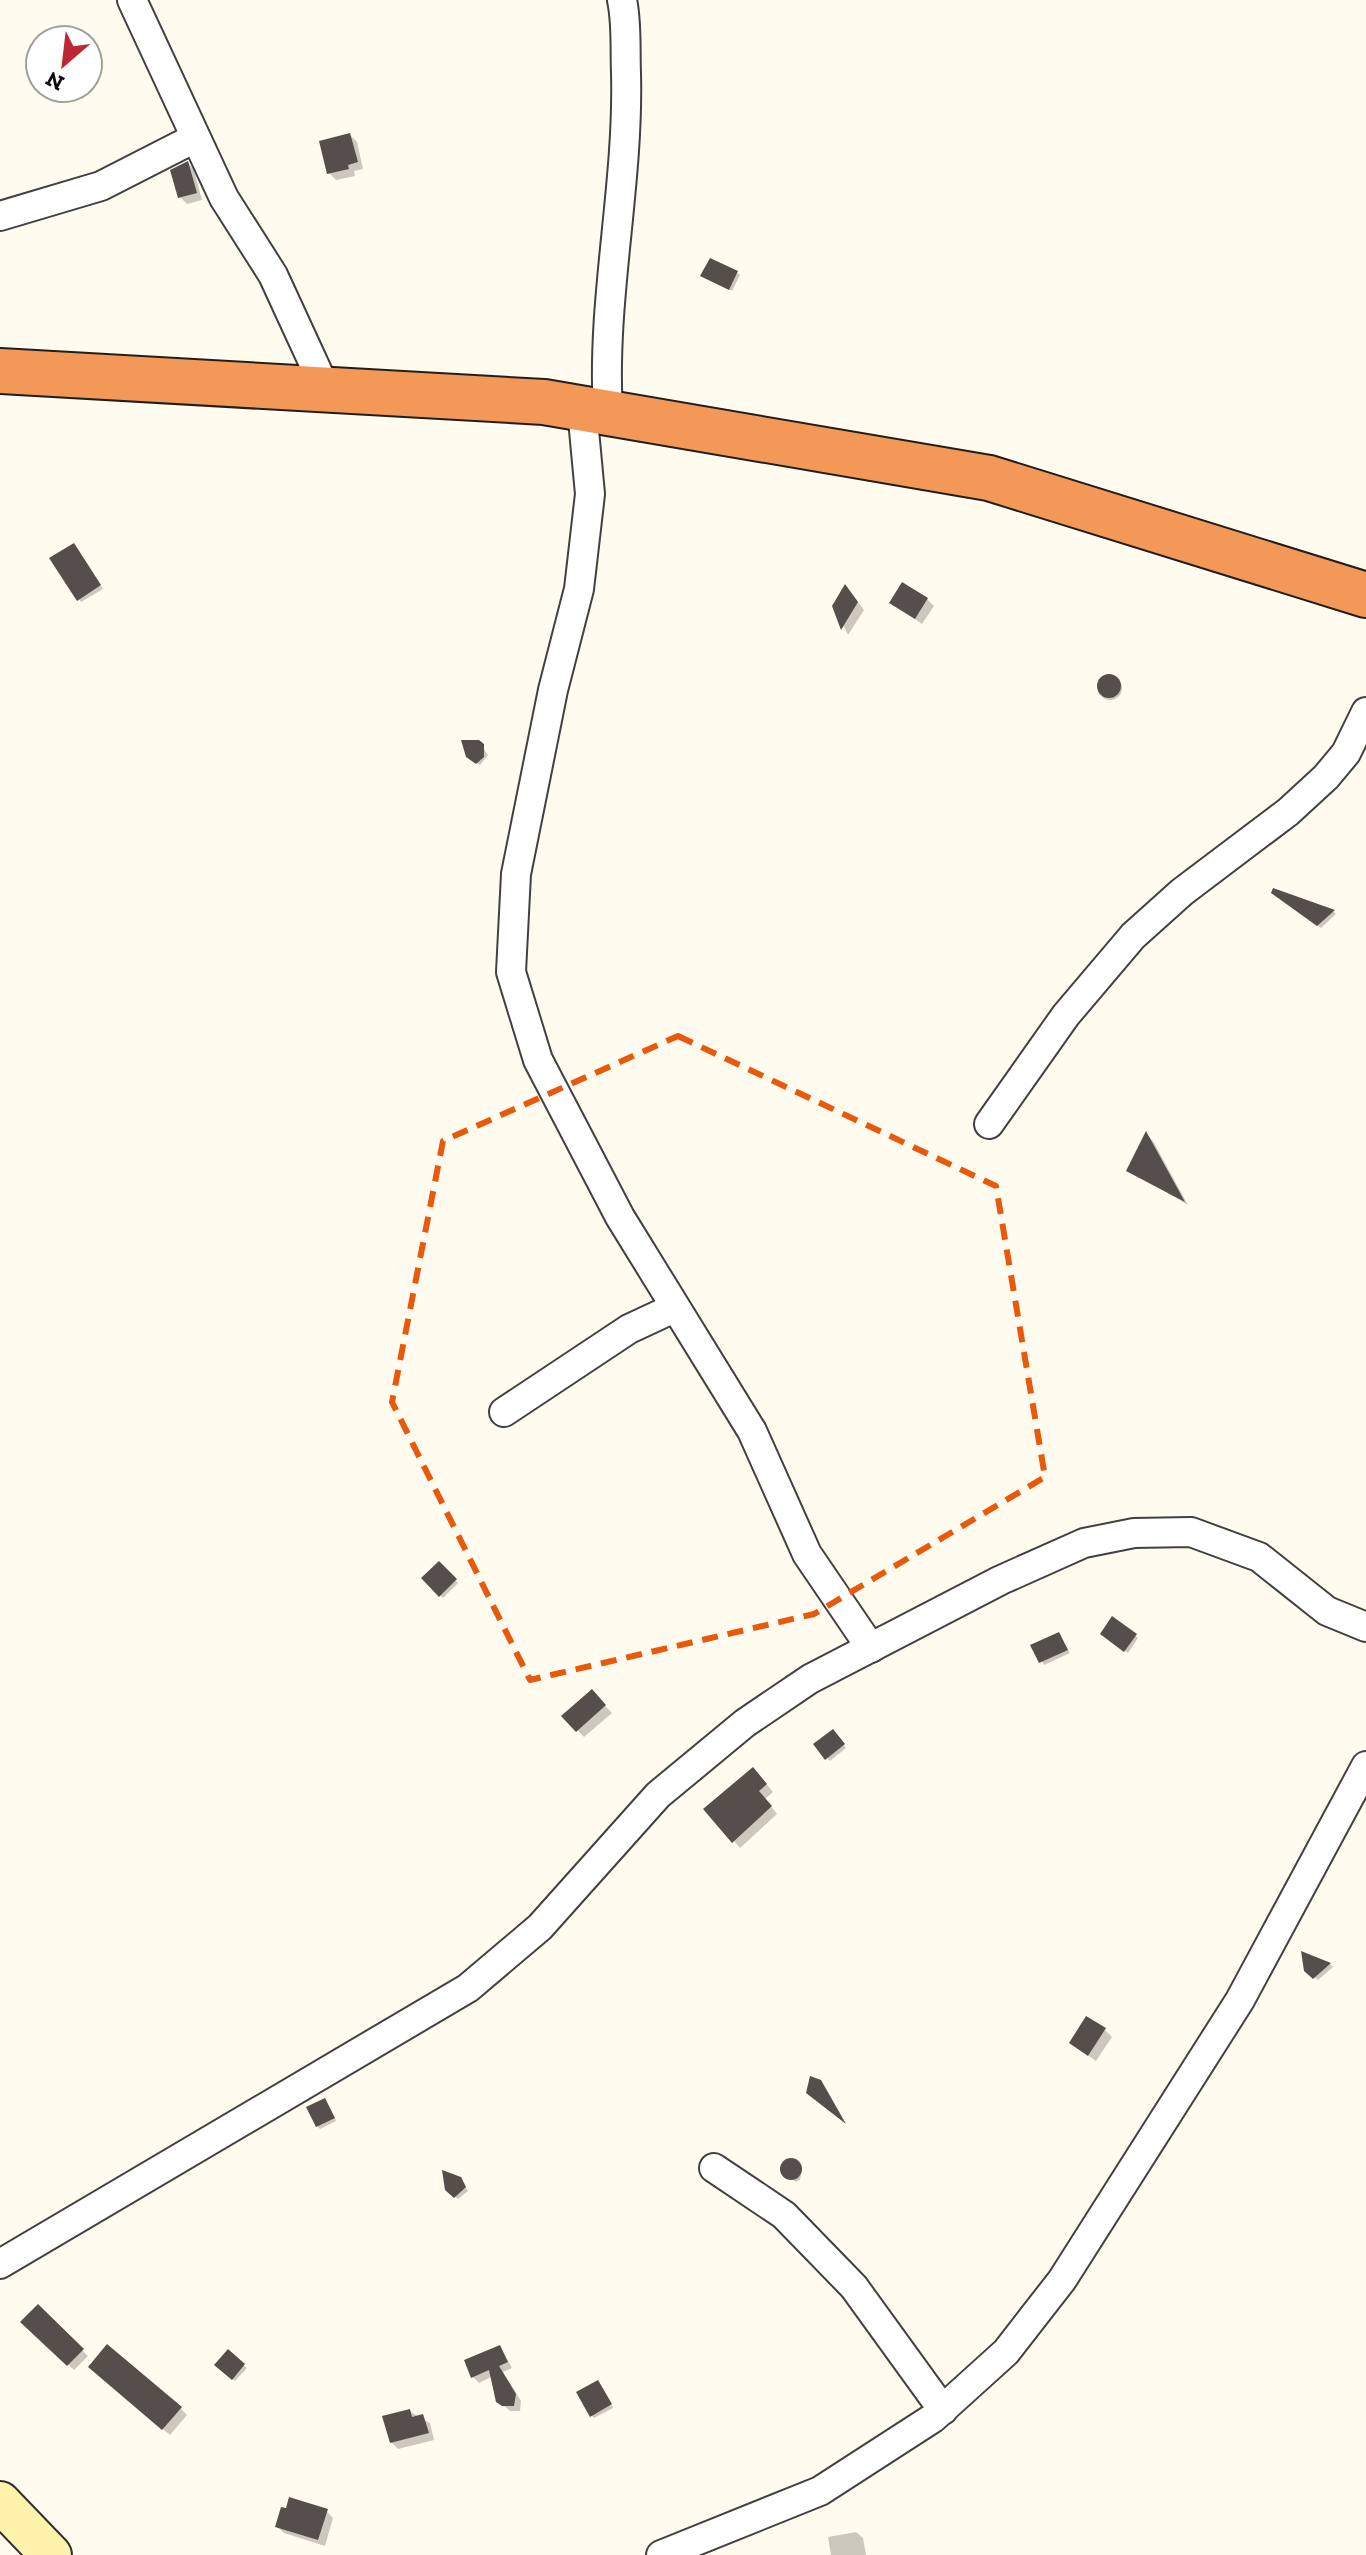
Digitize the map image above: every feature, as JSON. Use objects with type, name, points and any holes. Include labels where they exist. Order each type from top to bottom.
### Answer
[{"type":"highway","points":[[0,371],[544,402],[989,478],[1366,595]]},
{"type":"street","points":[[132,0],[224,198],[273,275],[325,388]]},
{"type":"street","points":[[622,0],[627,103],[616,259],[605,359],[595,411],[590,494],[579,589],[553,690],[516,874],[511,972],[538,1060],[620,1217],[752,1431],[807,1554],[871,1648]]},
{"type":"street","points":[[0,216],[101,186],[195,138]]},
{"type":"street","points":[[989,1124],[1057,1027],[1133,936],[1326,777],[1346,753],[1366,712]]},
{"type":"street","points":[[504,1412],[629,1329],[674,1308]]},
{"type":"street","points":[[0,2264],[468,1988],[540,1927],[658,1795],[745,1723],[810,1679],[1001,1580],[1084,1543],[1134,1533],[1191,1532],[1259,1557],[1327,1611],[1366,1627]]},
{"type":"street","points":[[661,2555],[820,2491],[943,2410],[1006,2352],[1062,2280],[1240,2000],[1366,1766]]},
{"type":"street","points":[[714,2168],[784,2215],[854,2287],[943,2410]]},
{"type":"street","points":[[0,2502],[51,2555]]},
{"type":"highlighted area","points":[[678,1036],[996,1186],[1045,1477],[814,1614],[530,1680],[392,1402],[443,1141]]},
{"type":"building","points":[[350,133],[358,162],[348,165],[349,169],[327,174],[319,141]]},
{"type":"building","points":[[188,161],[197,193],[178,198],[170,170]]},
{"type":"building","points":[[710,258],[738,271],[729,290],[700,276]]},
{"type":"building","points":[[74,543],[101,585],[77,601],[49,558]]},
{"type":"building","points":[[902,582],[928,598],[915,619],[889,603]]},
{"type":"building","points":[[845,584],[858,602],[841,630],[832,606]]},
{"type":"building","points":[[1109,674],[1118,677],[1121,686],[1118,695],[1109,698],[1100,695],[1097,686],[1100,677]]},
{"type":"building","points":[[461,740],[479,740],[484,744],[484,757],[476,764],[466,757]]},
{"type":"building","points":[[1273,888],[1335,910],[1317,926],[1271,893]]},
{"type":"building","points":[[1146,1131],[1185,1202],[1126,1171]]},
{"type":"building","points":[[439,1561],[457,1579],[439,1597],[421,1578]]},
{"type":"building","points":[[1112,1616],[1137,1634],[1124,1652],[1100,1634]]},
{"type":"building","points":[[1059,1632],[1068,1650],[1039,1663],[1030,1645]]},
{"type":"building","points":[[592,1689],[606,1705],[576,1732],[561,1716]]},
{"type":"building","points":[[833,1729],[845,1744],[825,1760],[813,1744]]},
{"type":"building","points":[[753,1767],[767,1784],[759,1791],[772,1806],[732,1843],[703,1809]]},
{"type":"building","points":[[1301,1951],[1331,1963],[1313,1979],[1304,1971]]},
{"type":"building","points":[[1086,2016],[1106,2028],[1088,2056],[1069,2043]]},
{"type":"building","points":[[810,2076],[821,2080],[846,2124],[806,2093]]},
{"type":"building","points":[[325,2098],[335,2118],[316,2127],[306,2107]]},
{"type":"building","points":[[791,2158],[802,2169],[791,2180],[780,2169]]},
{"type":"building","points":[[442,2170],[461,2177],[466,2187],[454,2198],[445,2190]]},
{"type":"building","points":[[38,2304],[84,2349],[67,2366],[20,2322]]},
{"type":"building","points":[[107,2344],[182,2407],[162,2430],[88,2367]]},
{"type":"building","points":[[500,2345],[508,2362],[499,2366],[516,2394],[514,2406],[502,2406],[496,2402],[489,2370],[471,2378],[464,2360]]},
{"type":"building","points":[[228,2349],[245,2364],[232,2380],[214,2365]]},
{"type":"building","points":[[598,2380],[612,2404],[590,2417],[576,2392]]},
{"type":"building","points":[[410,2409],[412,2417],[423,2414],[429,2433],[390,2443],[382,2416]]},
{"type":"building","points":[[289,2497],[328,2509],[318,2540],[275,2527],[281,2507],[286,2508]]}]
